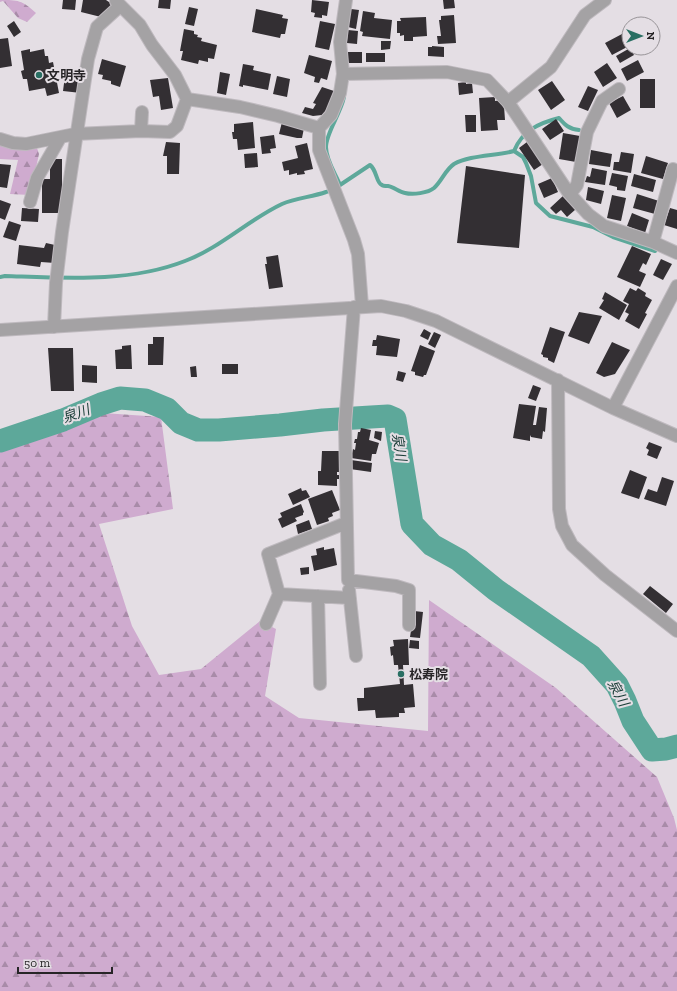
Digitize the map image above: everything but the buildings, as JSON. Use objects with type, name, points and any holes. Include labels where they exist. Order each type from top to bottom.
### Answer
[{"type":"street","points":[[346,0],[340,42],[342,74],[340,94],[331,115],[319,128],[319,150],[358,254],[358,307],[345,424],[348,580],[356,656]]},
{"type":"street","points":[[508,102],[551,67],[585,16],[605,0]]},
{"type":"street","points":[[0,139],[13,143],[26,144],[75,134],[141,131],[170,132],[177,126],[187,99],[175,75],[152,45],[140,25],[118,3],[97,27],[88,59],[75,134],[57,269],[54,327]]},
{"type":"street","points":[[342,74],[447,72],[487,80],[508,102],[570,194],[588,214],[604,226],[653,242],[677,253]]},
{"type":"street","points":[[570,194],[577,185],[587,132],[602,101],[618,89]]},
{"type":"street","points":[[187,99],[240,107],[319,128]]},
{"type":"street","points":[[141,131],[142,112]]},
{"type":"street","points":[[30,202],[38,178],[60,138]]},
{"type":"street","points":[[653,242],[673,169],[677,171]]},
{"type":"street","points":[[613,408],[677,286]]},
{"type":"street","points":[[0,330],[358,307],[387,307],[406,311],[436,321],[613,408],[677,436]]},
{"type":"street","points":[[558,380],[558,509],[562,526],[572,545],[605,575],[677,631]]},
{"type":"street","points":[[266,624],[279,594],[268,554],[346,523]]},
{"type":"street","points":[[348,580],[396,586],[409,590],[408,625]]},
{"type":"street","points":[[279,594],[350,598]]},
{"type":"street","points":[[318,596],[320,684]]},
{"type":"green space","points":[[0,0],[11,0],[23,3],[36,13],[27,22],[18,18],[3,1],[0,2]]},
{"type":"green space","points":[[0,136],[35,142],[39,154],[30,195],[10,194],[18,160],[0,159]]},
{"type":"green space","points":[[103,413],[161,417],[173,509],[99,524],[132,626],[159,675],[201,669],[260,621],[276,629],[265,696],[299,718],[428,731],[429,600],[556,688],[657,777],[674,818],[677,830],[677,991],[0,991],[0,442]]},
{"type":"waterway","points":[[0,277],[96,278],[142,273],[164,268],[185,261],[210,249],[257,218],[282,204],[331,190],[340,185],[327,157],[326,147],[328,136],[340,110],[344,97]]},
{"type":"waterway","points":[[514,151],[517,144],[526,133],[545,122],[559,118],[563,123],[572,129],[579,130]]},
{"type":"waterway","points":[[340,185],[370,165],[374,170],[380,184],[405,193],[420,193],[434,188],[451,166],[460,161],[475,157],[514,151],[523,157],[526,163],[531,176],[536,203],[550,216],[593,227],[613,237],[655,251]]},
{"type":"waterway","name":"泉川","points":[[0,441],[63,420],[101,404],[120,398],[145,400],[167,409],[181,423],[198,430],[219,430],[323,420],[388,416],[395,419],[412,524],[432,545],[459,560],[496,590],[591,656],[617,685],[633,721],[652,750],[666,749],[677,746]]},
{"type":"place","name":"文明寺","points":[[39,75]]},
{"type":"place","name":"松寿院","points":[[401,674]]}]
